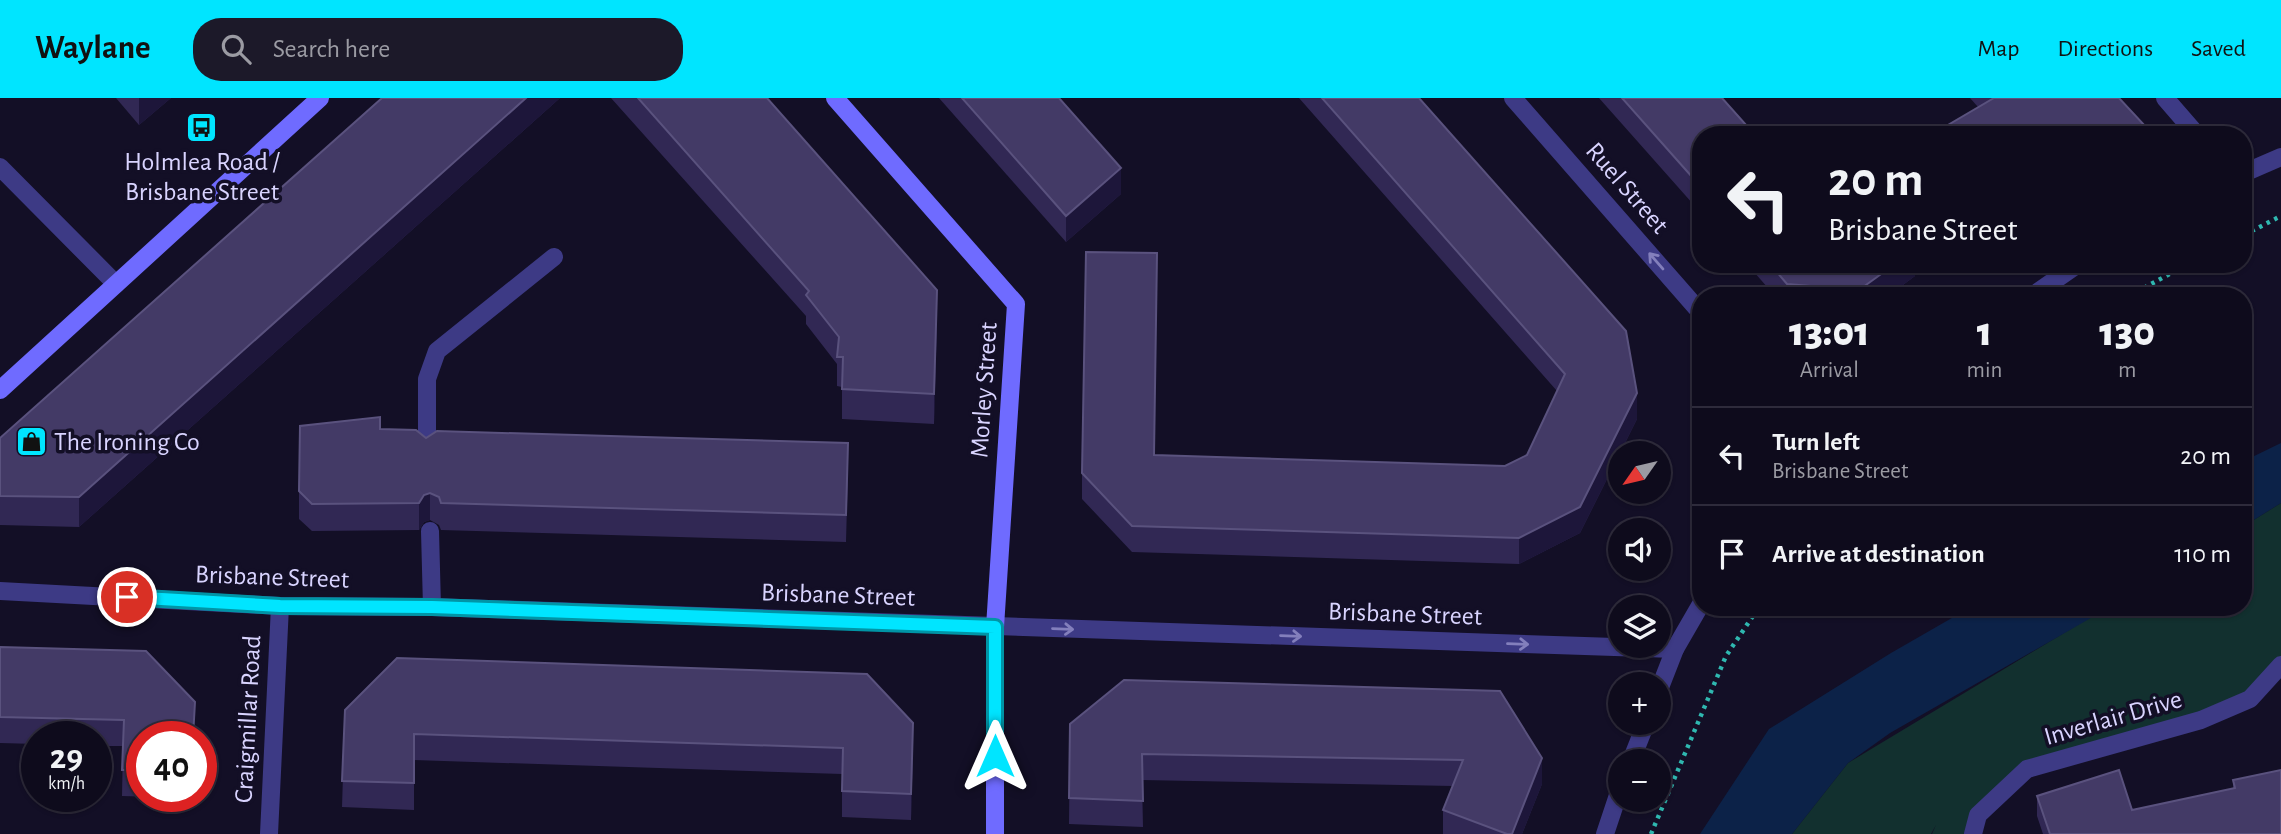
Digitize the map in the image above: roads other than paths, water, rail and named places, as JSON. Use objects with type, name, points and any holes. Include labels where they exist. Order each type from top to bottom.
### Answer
[{"type":"street","points":[[0,390],[320,98]]},
{"type":"street","name":"Morley Street","points":[[835,98],[1016,304],[995,627],[995,834]]},
{"type":"street","name":"Ruel Street","points":[[1513,98],[1692,303]]},
{"type":"street","points":[[2165,98],[2189,126]]},
{"type":"street","points":[[2252,170],[2281,158]]},
{"type":"street","points":[[0,167],[116,284]]},
{"type":"street","points":[[427,454],[427,379],[437,351],[554,257]]},
{"type":"street","points":[[2045,287],[2065,273]]},
{"type":"street","points":[[430,531],[432,607]]},
{"type":"street","name":"Brisbane Street","points":[[0,590],[280,606],[432,607],[1675,649]]},
{"type":"street","name":"Craigmillar Road","points":[[269,834],[280,606]]},
{"type":"street","points":[[1666,672],[1675,649],[1694,616]]},
{"type":"street","name":"Inverlair Drive","points":[[1973,834],[1978,816],[2028,769],[2201,720],[2250,699],[2281,665]]},
{"type":"street","points":[[1605,834],[1612,812]]},
{"type":"water","points":[[2281,443],[2281,503],[2252,521],[2252,457]]},
{"type":"water","points":[[1955,616],[2094,616],[1890,733],[1848,763],[1792,834],[1700,834],[1769,729]]},
{"type":"place","name":"Holmlea Road / Brisbane Street","points":[[202,127]]},
{"type":"place","name":"The Ironing Co","points":[[31,442]]}]
